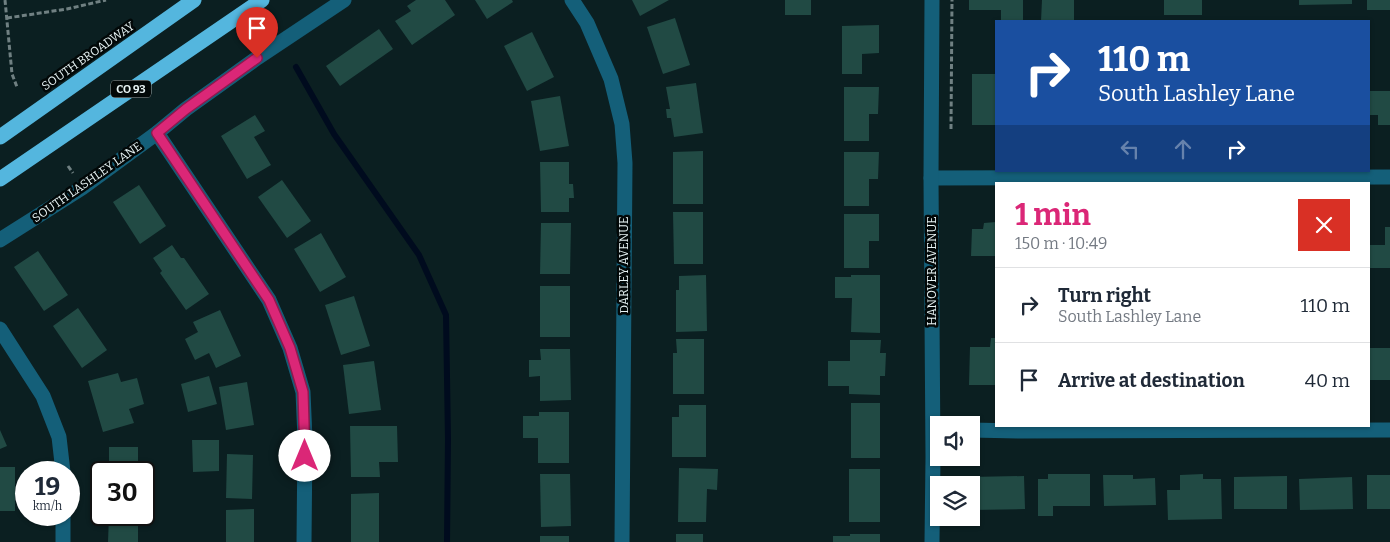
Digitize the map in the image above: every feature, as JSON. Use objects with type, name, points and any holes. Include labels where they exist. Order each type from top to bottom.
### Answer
[{"type":"highway","name":"SOUTH BROADWAY","points":[[0,137],[194,0]]},
{"type":"highway","name":"CO 93","points":[[0,178],[262,0]]},
{"type":"street","name":"SOUTH LASHLEY LANE","points":[[0,240],[82,188],[257,58],[344,0]]},
{"type":"street","name":"DARLEY AVENUE","points":[[572,0],[587,23],[611,79],[622,124],[625,163],[622,542]]},
{"type":"street","name":"HANOVER AVENUE","points":[[932,0],[931,178],[936,416]]},
{"type":"street","points":[[157,133],[269,300],[290,348],[303,392],[305,439],[304,542]]},
{"type":"street","points":[[931,178],[1390,177]]},
{"type":"street","points":[[0,329],[43,396],[59,437],[62,461]]},
{"type":"street","points":[[980,430],[1390,430]]},
{"type":"street","name":"HANOVER AVENUE","points":[[932,542],[935,466]]},
{"type":"street","points":[[63,526],[63,542]]},
{"type":"path","points":[[5,0],[12,74],[17,87]]},
{"type":"path","points":[[7,18],[67,9],[106,0]]},
{"type":"path","points":[[951,130],[952,0]]},
{"type":"building","points":[[416,0],[445,0],[455,15],[412,45],[395,21],[411,11],[407,6]]},
{"type":"building","points":[[475,0],[512,0],[513,2],[487,19]]},
{"type":"building","points":[[632,0],[669,0],[640,16]]},
{"type":"building","points":[[785,0],[811,0],[811,15],[785,15]]},
{"type":"building","points":[[969,0],[1023,0],[1023,20],[1001,20],[1001,10],[969,10]]},
{"type":"building","points":[[1042,0],[1074,0],[1074,20],[1041,20]]},
{"type":"building","points":[[1164,0],[1202,0],[1202,15],[1164,15]]},
{"type":"building","points":[[1299,0],[1352,0],[1352,4],[1299,5]]},
{"type":"building","points":[[1367,0],[1390,0],[1390,10],[1367,10]]},
{"type":"building","points":[[675,18],[690,65],[663,74],[647,27]]},
{"type":"building","points":[[879,25],[879,53],[862,54],[862,74],[842,74],[842,26]]},
{"type":"building","points":[[379,29],[393,49],[340,86],[326,66]]},
{"type":"building","points":[[532,32],[554,77],[527,91],[504,46]]},
{"type":"building","points":[[972,74],[995,74],[995,125],[972,125]]},
{"type":"building","points":[[696,83],[703,133],[674,137],[671,118],[667,118],[666,109],[670,109],[666,87]]},
{"type":"building","points":[[844,87],[879,87],[878,114],[869,114],[869,141],[844,141]]},
{"type":"building","points":[[1370,91],[1390,91],[1390,125],[1378,125],[1378,115],[1370,115]]},
{"type":"building","points":[[560,96],[569,146],[540,151],[531,101]]},
{"type":"building","points":[[255,115],[265,131],[254,137],[271,165],[247,179],[221,136]]},
{"type":"building","points":[[703,151],[703,204],[673,204],[673,152]]},
{"type":"building","points":[[844,152],[879,152],[878,179],[869,179],[869,206],[844,206]]},
{"type":"building","points":[[540,162],[569,162],[569,184],[573,184],[574,198],[569,198],[569,212],[541,212]]},
{"type":"building","points":[[282,180],[311,221],[287,238],[258,197]]},
{"type":"building","points":[[139,185],[166,226],[140,244],[113,202]]},
{"type":"building","points":[[673,212],[703,212],[703,264],[674,264]]},
{"type":"building","points":[[844,214],[879,214],[879,241],[869,241],[869,268],[844,268]]},
{"type":"building","points":[[995,222],[995,256],[971,256],[972,229],[983,229],[984,223]]},
{"type":"building","points":[[541,223],[571,223],[570,274],[540,274]]},
{"type":"building","points":[[1385,227],[1390,227],[1390,268],[1370,268],[1370,245],[1385,245]]},
{"type":"building","points":[[321,233],[346,277],[320,292],[294,249]]},
{"type":"building","points":[[172,245],[181,258],[184,258],[209,294],[186,310],[160,273],[162,271],[153,258]]},
{"type":"building","points":[[38,251],[68,295],[44,311],[14,267]]},
{"type":"building","points":[[706,275],[707,331],[676,332],[676,290],[679,290],[679,276]]},
{"type":"building","points":[[851,275],[880,275],[880,333],[851,332],[852,298],[835,298],[835,277],[851,277]]},
{"type":"building","points":[[540,286],[570,286],[570,337],[540,337]]},
{"type":"building","points":[[354,296],[370,346],[341,355],[325,305]]},
{"type":"building","points":[[78,308],[107,350],[82,368],[53,326]]},
{"type":"building","points":[[220,310],[241,356],[216,368],[209,353],[195,360],[185,339],[198,332],[193,322]]},
{"type":"building","points":[[991,338],[995,338],[995,385],[969,385],[970,347],[990,347]]},
{"type":"building","points":[[676,339],[704,339],[704,394],[673,394],[673,353],[677,353]]},
{"type":"building","points":[[850,340],[881,340],[880,353],[886,353],[885,376],[880,376],[880,395],[849,394],[849,386],[828,386],[828,361],[850,361]]},
{"type":"building","points":[[1370,348],[1390,348],[1390,380],[1370,380]]},
{"type":"building","points":[[540,349],[570,349],[571,400],[540,401],[540,376],[529,377],[529,360],[541,360]]},
{"type":"building","points":[[374,361],[381,410],[349,414],[343,365]]},
{"type":"building","points":[[118,373],[121,382],[137,378],[144,404],[129,409],[134,423],[103,432],[88,381]]},
{"type":"building","points":[[209,376],[217,404],[188,412],[181,384]]},
{"type":"building","points":[[247,382],[254,425],[226,430],[219,387]]},
{"type":"building","points":[[851,403],[880,403],[880,458],[851,458]]},
{"type":"building","points":[[679,405],[706,405],[706,457],[672,457],[672,417],[679,417]]},
{"type":"building","points":[[539,412],[569,412],[569,463],[538,463],[538,438],[523,438],[523,416],[539,416]]},
{"type":"building","points":[[350,426],[397,426],[398,462],[379,462],[380,477],[351,477]]},
{"type":"building","points":[[0,430],[7,446],[0,449]]},
{"type":"building","points":[[192,440],[219,440],[219,471],[193,472]]},
{"type":"building","points":[[109,447],[138,447],[138,461],[109,461]]},
{"type":"building","points":[[227,454],[253,455],[252,499],[226,498]]},
{"type":"building","points":[[0,467],[15,467],[15,511],[0,511]]},
{"type":"building","points":[[679,468],[718,469],[717,490],[707,489],[706,522],[678,522]]},
{"type":"building","points":[[849,469],[880,469],[880,522],[849,522]]},
{"type":"building","points":[[540,474],[570,474],[571,526],[541,527]]},
{"type":"building","points":[[1048,474],[1090,474],[1090,506],[1053,506],[1053,516],[1038,516],[1038,479],[1048,479]]},
{"type":"building","points":[[1203,474],[1203,479],[1221,479],[1222,519],[1168,520],[1167,490],[1180,490],[1180,475]]},
{"type":"building","points":[[1103,475],[1133,475],[1133,479],[1155,478],[1156,505],[1104,506]]},
{"type":"building","points":[[1367,475],[1390,475],[1390,509],[1367,509]]},
{"type":"building","points":[[1024,476],[1025,509],[980,510],[980,477]]},
{"type":"building","points":[[1287,476],[1287,509],[1234,509],[1234,477]]},
{"type":"building","points":[[1352,477],[1353,509],[1300,510],[1299,479]]},
{"type":"building","points":[[379,493],[379,542],[351,542],[351,494]]},
{"type":"building","points":[[254,509],[254,542],[226,542],[226,510]]},
{"type":"building","points":[[109,526],[138,526],[138,542],[108,542]]},
{"type":"building","points":[[676,534],[703,534],[703,542],[676,542]]},
{"type":"building","points":[[850,534],[880,534],[880,542],[833,542],[833,536],[850,536]]},
{"type":"building","points":[[540,536],[569,536],[569,542],[540,542]]},
{"type":"waterway","points":[[296,67],[334,134],[419,255],[446,315],[447,542]]},
{"type":"route","points":[[257,58],[186,109],[157,133],[269,300],[290,348],[303,392],[305,456]]}]
